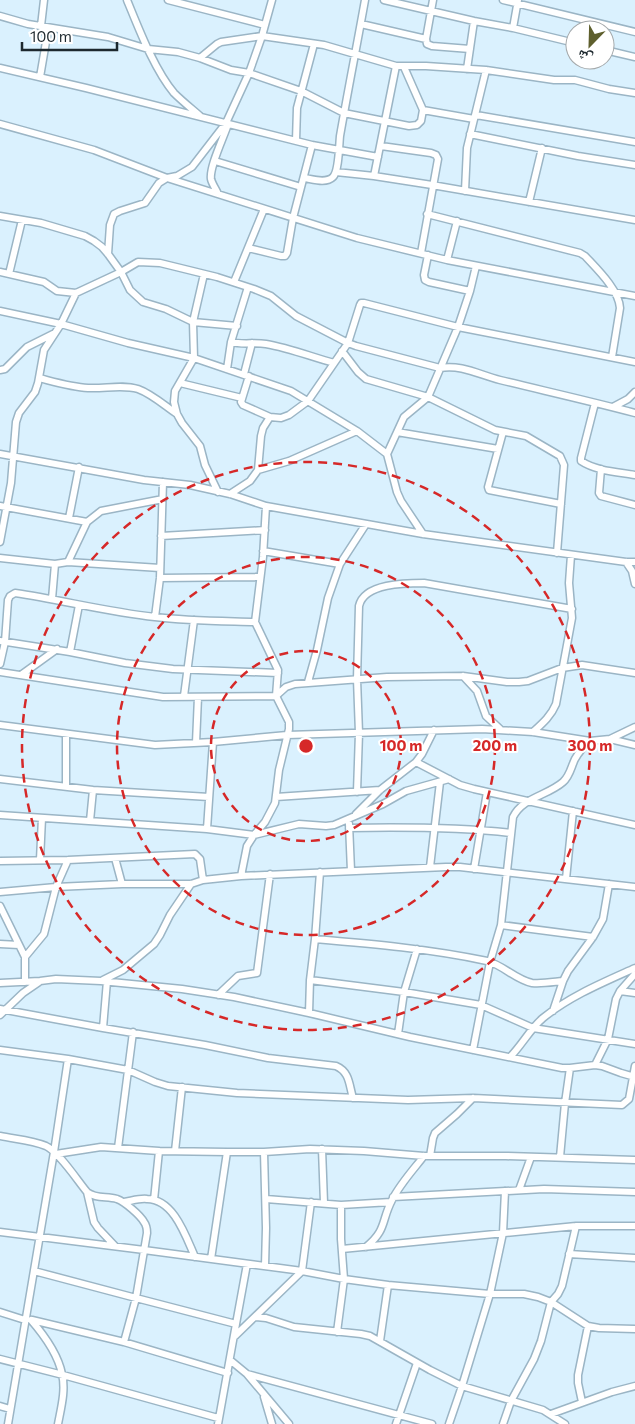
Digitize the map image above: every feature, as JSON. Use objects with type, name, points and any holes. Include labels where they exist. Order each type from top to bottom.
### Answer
[{"type":"street","points":[[40,77],[47,36],[40,26],[44,0]]},
{"type":"street","points":[[127,0],[148,49],[172,90],[201,117]]},
{"type":"street","points":[[168,0],[196,3],[265,25]]},
{"type":"street","points":[[218,194],[211,175],[227,123],[249,74],[272,0]]},
{"type":"street","points":[[304,178],[325,180],[336,172],[344,113],[365,0]]},
{"type":"street","points":[[384,0],[565,41]]},
{"type":"street","points":[[433,0],[426,39],[428,45],[470,49]]},
{"type":"street","points":[[503,0],[518,2],[635,32]]},
{"type":"street","points":[[513,28],[518,2]]},
{"type":"street","points":[[0,16],[40,26],[108,37],[148,49],[178,52],[301,92],[344,113],[408,126],[418,125],[421,121],[423,110],[404,67]]},
{"type":"street","points":[[467,69],[474,21]]},
{"type":"street","points":[[361,24],[426,39]]},
{"type":"street","points":[[200,58],[221,42],[262,36],[314,44],[396,66],[486,70],[554,80],[576,80],[609,89],[635,93]]},
{"type":"street","points":[[296,141],[297,108],[314,44]]},
{"type":"street","points":[[615,52],[635,57]]},
{"type":"street","points":[[374,176],[396,66]]},
{"type":"street","points":[[0,68],[312,145],[378,157]]},
{"type":"street","points":[[465,191],[467,148],[486,70]]},
{"type":"street","points":[[423,110],[635,142]]},
{"type":"street","points":[[108,254],[110,225],[114,214],[145,203],[159,183],[167,178],[178,176],[192,167],[227,123]]},
{"type":"street","points":[[0,124],[94,150],[167,178],[357,238],[447,260],[635,296]]},
{"type":"street","points":[[470,134],[578,156],[635,164]]},
{"type":"street","points":[[248,248],[281,256],[285,256],[287,253],[293,218],[312,145]]},
{"type":"street","points":[[381,146],[436,155],[438,159],[427,214],[424,254],[425,280],[470,291]]},
{"type":"street","points":[[529,202],[542,148]]},
{"type":"street","points":[[215,161],[301,187]]},
{"type":"street","points":[[336,172],[432,185],[635,220]]},
{"type":"street","points":[[234,282],[264,209]]},
{"type":"street","points":[[427,214],[580,253],[585,256],[616,293],[620,302],[612,357]]},
{"type":"street","points":[[0,216],[40,223],[85,236],[102,247],[121,272],[130,290],[143,302],[166,309],[194,322],[236,326]]},
{"type":"street","points":[[8,274],[22,220]]},
{"type":"street","points":[[447,260],[457,221]]},
{"type":"street","points":[[0,272],[44,282],[57,291],[76,293],[138,262],[160,263],[234,282],[271,296],[296,316],[348,343],[440,368],[459,368],[635,413]]},
{"type":"street","points":[[387,454],[404,417],[428,397],[458,327],[476,266]]},
{"type":"street","points":[[204,274],[194,322],[194,358],[175,391],[174,402],[182,424],[200,446],[205,465],[218,492]]},
{"type":"street","points":[[227,368],[231,342],[248,287]]},
{"type":"street","points":[[0,542],[4,507],[11,483],[16,422],[19,413],[35,392],[44,350],[61,324],[76,293]]},
{"type":"street","points":[[252,343],[241,402],[243,405],[270,417],[281,418],[289,415],[308,401],[348,343],[362,303],[458,327],[635,362]]},
{"type":"street","points":[[0,310],[194,358],[283,388],[308,401],[357,431],[387,454],[401,501],[423,534]]},
{"type":"street","points":[[0,370],[5,368],[27,347],[56,332]]},
{"type":"street","points":[[231,342],[278,347],[334,363]]},
{"type":"street","points":[[342,351],[358,372],[366,379],[428,397],[489,428],[526,436],[560,456],[564,465],[557,553]]},
{"type":"street","points":[[39,378],[80,387],[129,387],[146,393],[177,414]]},
{"type":"street","points":[[180,383],[242,398]]},
{"type":"street","points":[[613,407],[628,399],[635,392]]},
{"type":"street","points":[[595,403],[581,461],[584,464],[601,469],[635,475]]},
{"type":"street","points":[[230,494],[250,481],[258,470],[261,436],[263,428],[270,417]]},
{"type":"street","points":[[258,470],[289,460],[357,431]]},
{"type":"street","points":[[397,432],[498,449]]},
{"type":"street","points":[[503,432],[488,487],[489,490],[561,504]]},
{"type":"street","points":[[0,454],[144,480],[190,485],[230,494],[266,506],[423,534],[635,562]]},
{"type":"street","points":[[69,518],[79,467]]},
{"type":"street","points":[[601,469],[599,493],[601,496],[635,505]]},
{"type":"street","points":[[155,618],[160,578],[164,482]]},
{"type":"street","points":[[68,562],[87,522],[102,511],[163,499]]},
{"type":"street","points":[[241,876],[247,846],[265,822],[273,807],[289,722],[276,696],[278,670],[255,622],[266,506]]},
{"type":"street","points":[[4,507],[87,522]]},
{"type":"street","points":[[308,682],[328,598],[340,564],[366,524]]},
{"type":"street","points":[[161,536],[265,530]]},
{"type":"street","points":[[263,551],[340,564]]},
{"type":"street","points":[[533,732],[548,719],[556,704],[571,628],[572,609],[569,583],[571,554]]},
{"type":"street","points":[[0,558],[55,564],[68,562],[160,568]]},
{"type":"street","points":[[626,562],[632,571],[635,584]]},
{"type":"street","points":[[52,598],[55,564]]},
{"type":"street","points":[[160,578],[260,577]]},
{"type":"street","points":[[358,792],[359,732],[357,679],[359,606],[360,601],[365,595],[373,589],[409,583],[424,583],[572,609]]},
{"type":"street","points":[[0,664],[8,600],[10,596],[15,594],[52,598],[79,605],[155,618],[255,622]]},
{"type":"street","points":[[70,652],[79,605]]},
{"type":"street","points":[[184,696],[194,620]]},
{"type":"street","points":[[2,642],[70,652],[125,663],[187,670],[278,673]]},
{"type":"street","points":[[21,675],[57,650]]},
{"type":"street","points":[[0,672],[163,697],[276,696],[286,687],[295,684],[357,679],[463,676],[519,682],[528,681],[562,668],[582,665],[635,673]]},
{"type":"street","points":[[463,676],[477,691],[486,716],[500,729]]},
{"type":"street","points":[[196,743],[198,697]]},
{"type":"street","points":[[0,725],[155,745],[287,735],[500,729],[590,741],[610,739],[635,745]]},
{"type":"street","points":[[610,739],[635,727]]},
{"type":"street","points":[[351,870],[349,828],[351,819],[380,790],[416,762],[434,730]]},
{"type":"street","points":[[66,734],[66,786]]},
{"type":"street","points":[[473,1050],[490,962],[501,925],[513,817],[516,811],[526,802],[563,782],[568,776],[575,759],[590,741]]},
{"type":"street","points":[[206,829],[213,742]]},
{"type":"street","points":[[416,762],[460,785],[526,802],[635,825]]},
{"type":"street","points":[[0,779],[93,790],[209,797]]},
{"type":"street","points":[[0,815],[206,829],[254,835],[299,824],[334,825],[383,804],[406,791],[449,779]]},
{"type":"street","points":[[430,867],[440,782]]},
{"type":"street","points":[[90,821],[93,790]]},
{"type":"street","points":[[276,797],[380,790]]},
{"type":"street","points":[[474,869],[488,792]]},
{"type":"street","points":[[566,879],[573,811]]},
{"type":"street","points":[[40,860],[42,818]]},
{"type":"street","points":[[349,828],[434,827],[511,834]]},
{"type":"street","points":[[0,860],[68,860],[195,854],[200,859],[203,880]]},
{"type":"street","points":[[115,858],[122,884]]},
{"type":"street","points":[[25,958],[44,934],[56,887],[68,860]]},
{"type":"street","points":[[0,892],[122,884],[191,884],[203,880],[241,876],[430,867],[460,867],[635,886]]},
{"type":"street","points":[[309,1013],[310,980],[320,872]]},
{"type":"street","points":[[218,995],[238,976],[257,973],[270,874]]},
{"type":"street","points":[[104,981],[123,970],[154,944],[170,915],[191,884]]},
{"type":"street","points":[[552,1011],[563,981],[603,919],[609,884]]},
{"type":"street","points":[[0,906],[25,958],[25,982]]},
{"type":"street","points":[[501,925],[593,936]]},
{"type":"street","points":[[315,939],[382,944],[417,949],[490,962],[533,983],[563,981]]},
{"type":"street","points":[[0,944],[19,944]]},
{"type":"street","points":[[398,1034],[404,992],[417,949]]},
{"type":"street","points":[[510,1057],[542,1019],[552,1011],[586,991],[635,968]]},
{"type":"street","points":[[595,1065],[608,1039],[614,1005],[620,991],[635,974]]},
{"type":"street","points":[[0,983],[56,979],[104,981],[182,989],[309,1013],[510,1057],[570,1068],[602,1066],[634,1077]]},
{"type":"street","points":[[310,980],[481,1004],[534,1028],[635,1044]]},
{"type":"street","points":[[0,1015],[3,1009],[40,981]]},
{"type":"street","points":[[103,1028],[104,981]]},
{"type":"street","points":[[620,991],[635,993]]},
{"type":"street","points":[[3,1009],[268,1058],[336,1066],[346,1073],[353,1098]]},
{"type":"street","points":[[118,1148],[133,1032]]},
{"type":"street","points":[[0,1050],[68,1059],[128,1070],[168,1086],[237,1094],[408,1100],[473,1098],[622,1105],[629,1099],[635,1066]]},
{"type":"street","points":[[8,1424],[17,1364],[28,1318],[68,1059]]},
{"type":"street","points":[[560,1157],[564,1103],[570,1068]]},
{"type":"street","points":[[174,1151],[182,1087]]},
{"type":"street","points":[[365,1248],[383,1228],[392,1200],[402,1183],[427,1156],[435,1133],[473,1098]]},
{"type":"street","points":[[0,1136],[44,1145],[55,1153],[87,1192],[93,1196],[124,1202],[144,1221],[147,1228],[144,1250],[136,1298],[124,1342]]},
{"type":"street","points":[[55,1153],[96,1148],[227,1152],[322,1149],[427,1156],[560,1157],[635,1160]]},
{"type":"street","points":[[322,1149],[324,1203]]},
{"type":"street","points":[[154,1200],[159,1151]]},
{"type":"street","points":[[211,1259],[227,1152]]},
{"type":"street","points":[[264,1152],[266,1199],[265,1266]]},
{"type":"street","points":[[519,1190],[531,1157]]},
{"type":"street","points":[[266,1199],[341,1204],[519,1190],[635,1192]]},
{"type":"street","points":[[450,1424],[490,1294],[503,1233],[505,1191]]},
{"type":"street","points":[[87,1192],[94,1222],[115,1246]]},
{"type":"street","points":[[124,1202],[146,1198],[154,1200],[171,1211],[183,1228],[195,1257]]},
{"type":"street","points":[[235,1336],[302,1271],[310,1202]]},
{"type":"street","points":[[337,1332],[344,1279],[341,1204]]},
{"type":"street","points":[[503,1424],[512,1401],[541,1342],[551,1302],[562,1286],[576,1226]]},
{"type":"street","points":[[342,1249],[576,1226],[635,1226]]},
{"type":"street","points":[[0,1232],[302,1271],[388,1285],[490,1294],[524,1294],[551,1302],[588,1326],[635,1329]]},
{"type":"street","points":[[569,1254],[635,1258]]},
{"type":"street","points":[[0,1359],[63,1375],[218,1421],[235,1336],[246,1264]]},
{"type":"street","points":[[34,1270],[236,1324]]},
{"type":"street","points":[[380,1341],[388,1285]]},
{"type":"street","points":[[0,1312],[124,1342],[228,1372]]},
{"type":"street","points":[[256,1317],[266,1318],[294,1327],[370,1336],[462,1386],[526,1404],[551,1414],[566,1424]]},
{"type":"street","points":[[28,1318],[41,1331],[60,1364],[63,1375],[62,1404],[58,1424]]},
{"type":"street","points":[[582,1402],[578,1375],[588,1326]]},
{"type":"street","points":[[230,1360],[247,1374],[289,1424]]},
{"type":"street","points":[[396,1424],[417,1363]]},
{"type":"street","points":[[247,1374],[432,1424]]},
{"type":"street","points":[[551,1414],[582,1402],[635,1386]]},
{"type":"street","points":[[262,1393],[272,1424]]},
{"type":"street","points":[[0,1406],[10,1409]]}]
